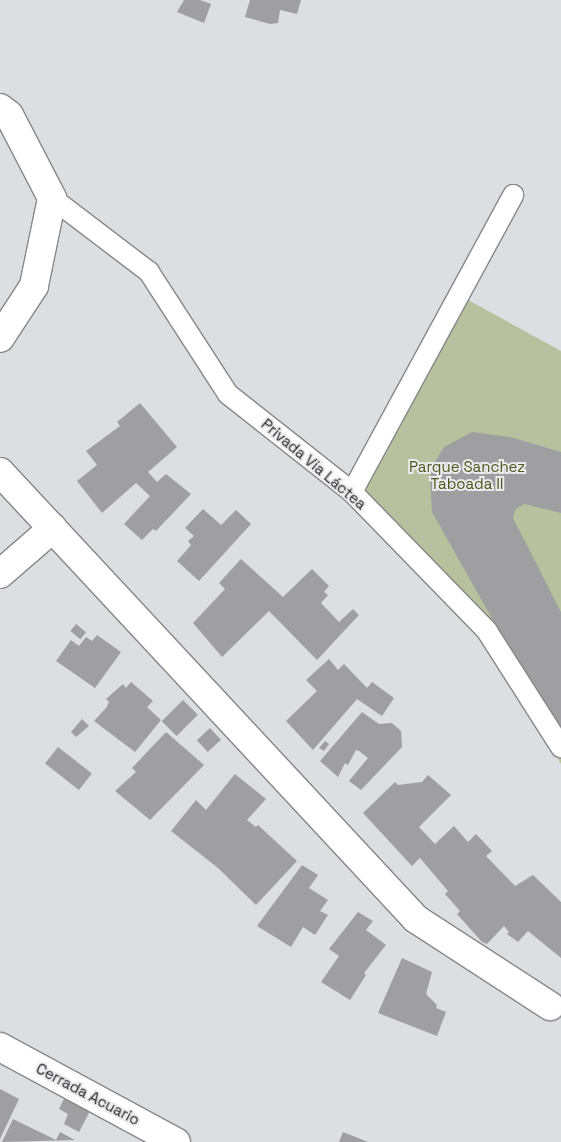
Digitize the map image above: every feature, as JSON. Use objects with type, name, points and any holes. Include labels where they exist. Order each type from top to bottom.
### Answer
[{"type":"street","points":[[0,108],[9,114],[52,198],[34,286],[0,338]]},
{"type":"street","points":[[0,472],[416,920],[550,1006]]},
{"type":"street","points":[[0,574],[53,528]]},
{"type":"street","name":"Cerrada Acuario","points":[[0,1047],[176,1142]]},
{"type":"lane","points":[[352,492],[513,195]]},
{"type":"lane","name":"Privada Vía Láctea","points":[[52,198],[149,272],[228,394],[352,492],[487,631],[561,747]]},
{"type":"green space","name":"Parque Sanchez Taboada II","points":[[459,295],[561,351],[561,764],[487,631],[352,492]]},
{"type":"building","points":[[184,0],[200,0],[211,4],[204,23],[177,12]]},
{"type":"building","points":[[250,0],[301,0],[297,14],[280,10],[278,23],[270,24],[245,17]]},
{"type":"building","points":[[140,403],[177,447],[148,472],[157,482],[166,474],[191,494],[156,531],[153,529],[142,540],[124,524],[150,496],[136,483],[102,513],[77,481],[97,465],[86,451],[120,426],[117,422]]},
{"type":"building","points":[[472,432],[510,437],[561,452],[561,513],[524,504],[515,510],[513,518],[561,612],[561,729],[556,732],[432,512],[430,476],[436,460],[444,447]]},
{"type":"building","points":[[203,509],[221,525],[236,510],[251,524],[199,581],[177,561],[191,545],[188,541],[194,536],[185,528]]},
{"type":"building","points":[[241,559],[283,597],[312,569],[329,586],[324,592],[328,595],[321,603],[339,622],[353,609],[359,615],[317,660],[269,611],[222,657],[193,623],[225,589],[219,583]]},
{"type":"building","points":[[76,624],[86,632],[80,639],[70,631]]},
{"type":"building","points":[[97,635],[121,652],[95,688],[56,661],[71,640],[79,646],[86,637],[92,641]]},
{"type":"building","points":[[329,659],[338,670],[344,664],[367,688],[372,682],[394,698],[382,716],[357,699],[313,750],[286,721],[317,691],[306,680]]},
{"type":"building","points":[[131,682],[153,701],[147,707],[161,720],[135,752],[94,721],[106,708],[109,702],[106,699],[123,684],[126,688]]},
{"type":"building","points":[[183,700],[198,715],[177,736],[162,721]]},
{"type":"building","points":[[362,712],[379,724],[392,723],[401,731],[402,747],[361,790],[349,781],[368,758],[359,751],[356,750],[348,765],[345,763],[338,777],[320,761]]},
{"type":"building","points":[[82,719],[89,726],[76,737],[71,732]]},
{"type":"building","points":[[210,728],[221,740],[208,752],[197,740]]},
{"type":"building","points":[[166,732],[204,765],[150,820],[115,791],[136,772],[132,768]]},
{"type":"building","points":[[325,741],[329,744],[324,751],[319,748]]},
{"type":"building","points":[[58,747],[92,773],[79,790],[45,764]]},
{"type":"building","points":[[235,774],[266,799],[247,820],[256,827],[258,825],[297,861],[256,905],[218,868],[171,831],[196,800],[206,810]]},
{"type":"building","points":[[428,775],[451,795],[419,827],[435,844],[454,826],[468,842],[476,834],[492,851],[486,856],[515,886],[533,875],[561,902],[561,958],[528,931],[518,942],[507,934],[509,932],[504,926],[487,944],[482,942],[457,914],[460,911],[445,894],[448,891],[420,858],[412,866],[363,813],[395,782],[398,785],[422,782]]},
{"type":"building","points":[[302,865],[318,875],[309,888],[328,900],[320,911],[328,915],[315,935],[303,927],[291,947],[257,926]]},
{"type":"building","points":[[358,912],[373,921],[366,930],[386,945],[364,973],[366,975],[350,1000],[321,982],[339,956],[329,949]]},
{"type":"building","points":[[402,958],[432,972],[426,994],[437,1005],[436,1008],[446,1012],[437,1036],[378,1013]]},
{"type":"building","points":[[0,1089],[19,1099],[0,1139]]},
{"type":"building","points":[[64,1099],[90,1111],[79,1132],[64,1124],[68,1114],[59,1109]]},
{"type":"building","points":[[13,1119],[56,1140],[60,1132],[75,1140],[2,1142]]},
{"type":"building","points":[[343,1132],[368,1142],[339,1142]]}]
